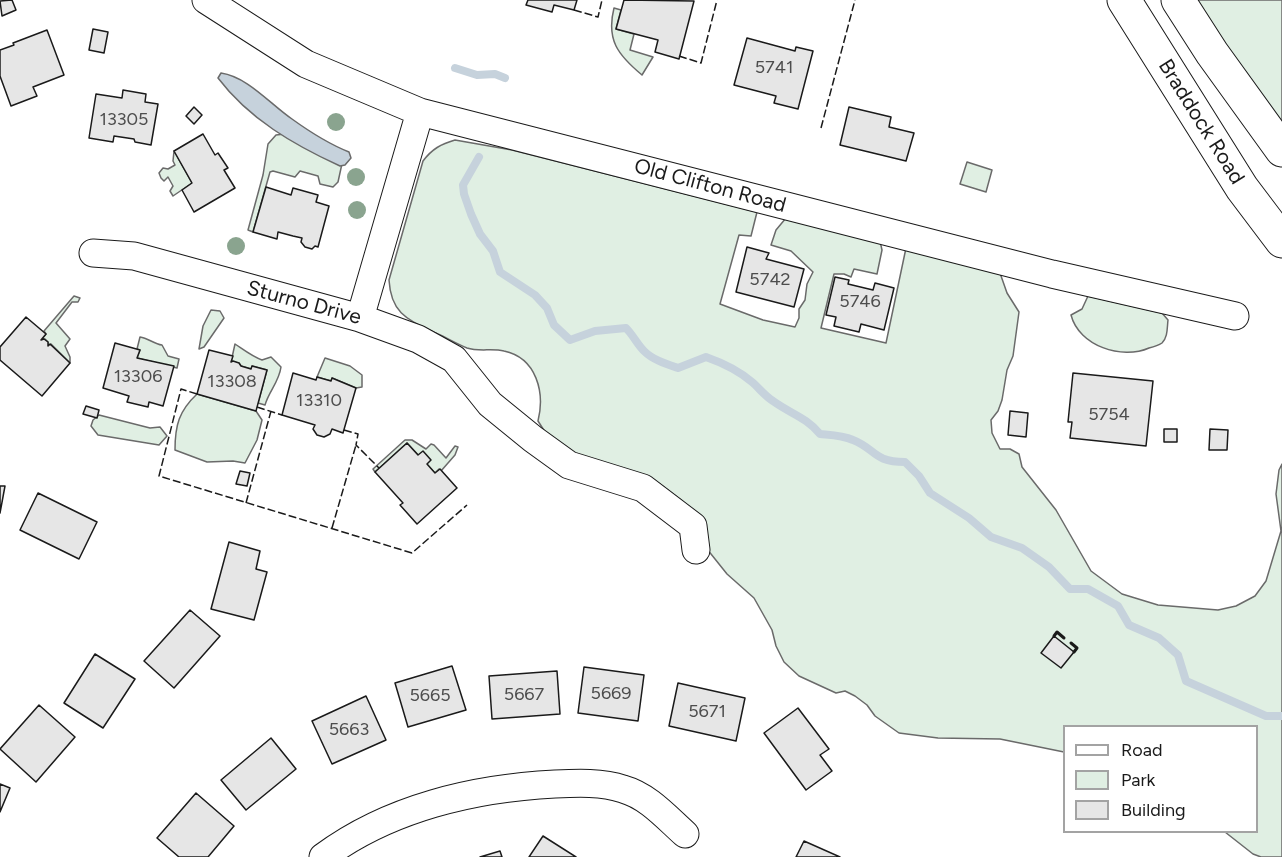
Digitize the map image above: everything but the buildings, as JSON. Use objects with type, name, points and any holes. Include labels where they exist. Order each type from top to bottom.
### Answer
[{"type":"main road","name":"Braddock Road","points":[[1124,0],[1242,188],[1282,241]]},
{"type":"main road","points":[[1178,0],[1212,53],[1282,150]]},
{"type":"street","name":"Old Clifton Road","points":[[206,0],[306,64],[420,112],[1041,271],[1235,316]]},
{"type":"street","points":[[360,318],[420,112]]},
{"type":"street","name":"Sturno Drive","points":[[93,253],[134,256],[360,318],[418,339],[454,359],[490,404],[518,428],[569,465],[643,488],[693,526],[696,550]]},
{"type":"street","points":[[322,857],[356,836],[392,819],[449,799],[517,786],[578,783],[624,789],[644,797],[685,834]]},
{"type":"green space","points":[[1182,0],[1282,0],[1282,146]]},
{"type":"green space","points":[[614,8],[621,10],[616,29],[634,34],[630,50],[653,57],[642,75],[626,61],[616,46],[612,29]]},
{"type":"green space","points":[[293,133],[343,159],[338,182],[333,187],[320,184],[318,176],[300,171],[295,177],[270,172],[253,232],[248,230],[263,175],[268,144],[276,135]]},
{"type":"green space","points":[[455,140],[512,150],[757,212],[751,236],[739,235],[720,304],[763,320],[795,327],[799,318],[799,309],[805,300],[807,284],[813,272],[791,251],[771,245],[776,230],[786,218],[880,241],[882,250],[877,274],[854,269],[851,277],[834,274],[821,328],[886,343],[906,248],[1000,273],[1007,293],[1019,312],[1013,356],[1007,370],[1002,400],[991,420],[992,433],[1000,449],[1010,449],[1019,454],[1022,467],[1056,510],[1091,571],[1122,594],[1158,605],[1218,610],[1236,606],[1255,596],[1266,581],[1281,531],[1276,494],[1282,464],[1282,857],[1261,857],[1253,854],[1226,833],[1258,833],[1258,725],[1063,725],[1063,752],[1000,739],[938,738],[899,733],[875,716],[867,705],[855,696],[845,691],[836,693],[799,676],[784,662],[776,646],[772,630],[754,598],[727,574],[707,549],[697,522],[681,500],[660,484],[554,446],[538,421],[539,388],[531,369],[524,361],[504,351],[467,348],[418,325],[398,309],[390,292],[389,280],[423,161],[445,143]]},
{"type":"green space","points":[[174,151],[192,183],[173,196],[170,191],[173,186],[168,177],[164,181],[159,173],[163,168],[168,169],[175,165]]},
{"type":"green space","points":[[967,162],[992,170],[986,192],[960,184]]},
{"type":"green space","points":[[74,296],[80,298],[78,302],[72,302],[56,323],[70,339],[65,346],[70,363],[51,344],[48,346],[45,339],[41,340],[46,334],[44,331]]},
{"type":"green space","points":[[1088,296],[1162,313],[1168,320],[1164,341],[1152,347],[1127,352],[1103,348],[1092,342],[1076,326],[1071,315],[1082,309]]},
{"type":"green space","points":[[211,310],[220,311],[224,318],[204,347],[199,349],[203,326]]},
{"type":"green space","points":[[140,337],[162,345],[168,356],[179,359],[177,368],[137,358],[140,350],[137,349]]},
{"type":"green space","points":[[235,344],[262,360],[271,357],[281,367],[265,405],[258,403],[267,370],[252,366],[251,369],[231,362]]},
{"type":"green space","points":[[325,358],[350,366],[362,375],[362,387],[356,388],[332,378],[331,381],[317,377]]},
{"type":"green space","points":[[197,394],[256,411],[262,420],[257,440],[245,463],[207,462],[175,450],[179,419],[186,406]]},
{"type":"green space","points":[[99,415],[150,428],[160,427],[167,436],[159,445],[98,435],[91,426],[93,420]]},
{"type":"green space","points":[[405,440],[412,440],[426,449],[431,444],[434,445],[446,458],[455,446],[458,447],[455,455],[441,471],[439,469],[435,473],[407,443],[375,472],[373,469]]},
{"type":"shaded area","points":[[221,73],[250,85],[306,129],[349,152],[351,158],[345,165],[340,166],[273,130],[230,93],[218,78]]},
{"type":"waterway","points":[[455,68],[477,75],[495,74],[505,78]]},
{"type":"waterway","points":[[479,157],[463,185],[464,194],[480,234],[493,251],[500,272],[535,295],[547,308],[554,325],[570,340],[595,331],[626,328],[644,351],[664,363],[678,368],[706,357],[730,367],[820,434],[849,438],[887,460],[905,462],[919,476],[930,493],[969,518],[991,537],[1022,548],[1049,567],[1070,589],[1088,589],[1118,606],[1129,625],[1159,638],[1178,655],[1186,681],[1266,716],[1282,716]]},
{"type":"fence","points":[[574,10],[598,17],[602,0]]},
{"type":"fence","points":[[679,56],[701,63],[717,0]]},
{"type":"fence","points":[[821,128],[855,0]]},
{"type":"fence","points":[[197,394],[181,389],[159,476],[412,553],[467,505]]},
{"type":"fence","points":[[257,407],[282,415]]},
{"type":"fence","points":[[246,503],[271,411]]},
{"type":"fence","points":[[344,430],[358,434],[356,445],[379,468]]},
{"type":"fence","points":[[332,528],[356,445]]},
{"type":"wall","points":[[1054,636],[1057,632],[1064,638]]},
{"type":"wall","points":[[1071,643],[1077,648],[1074,652]]}]
